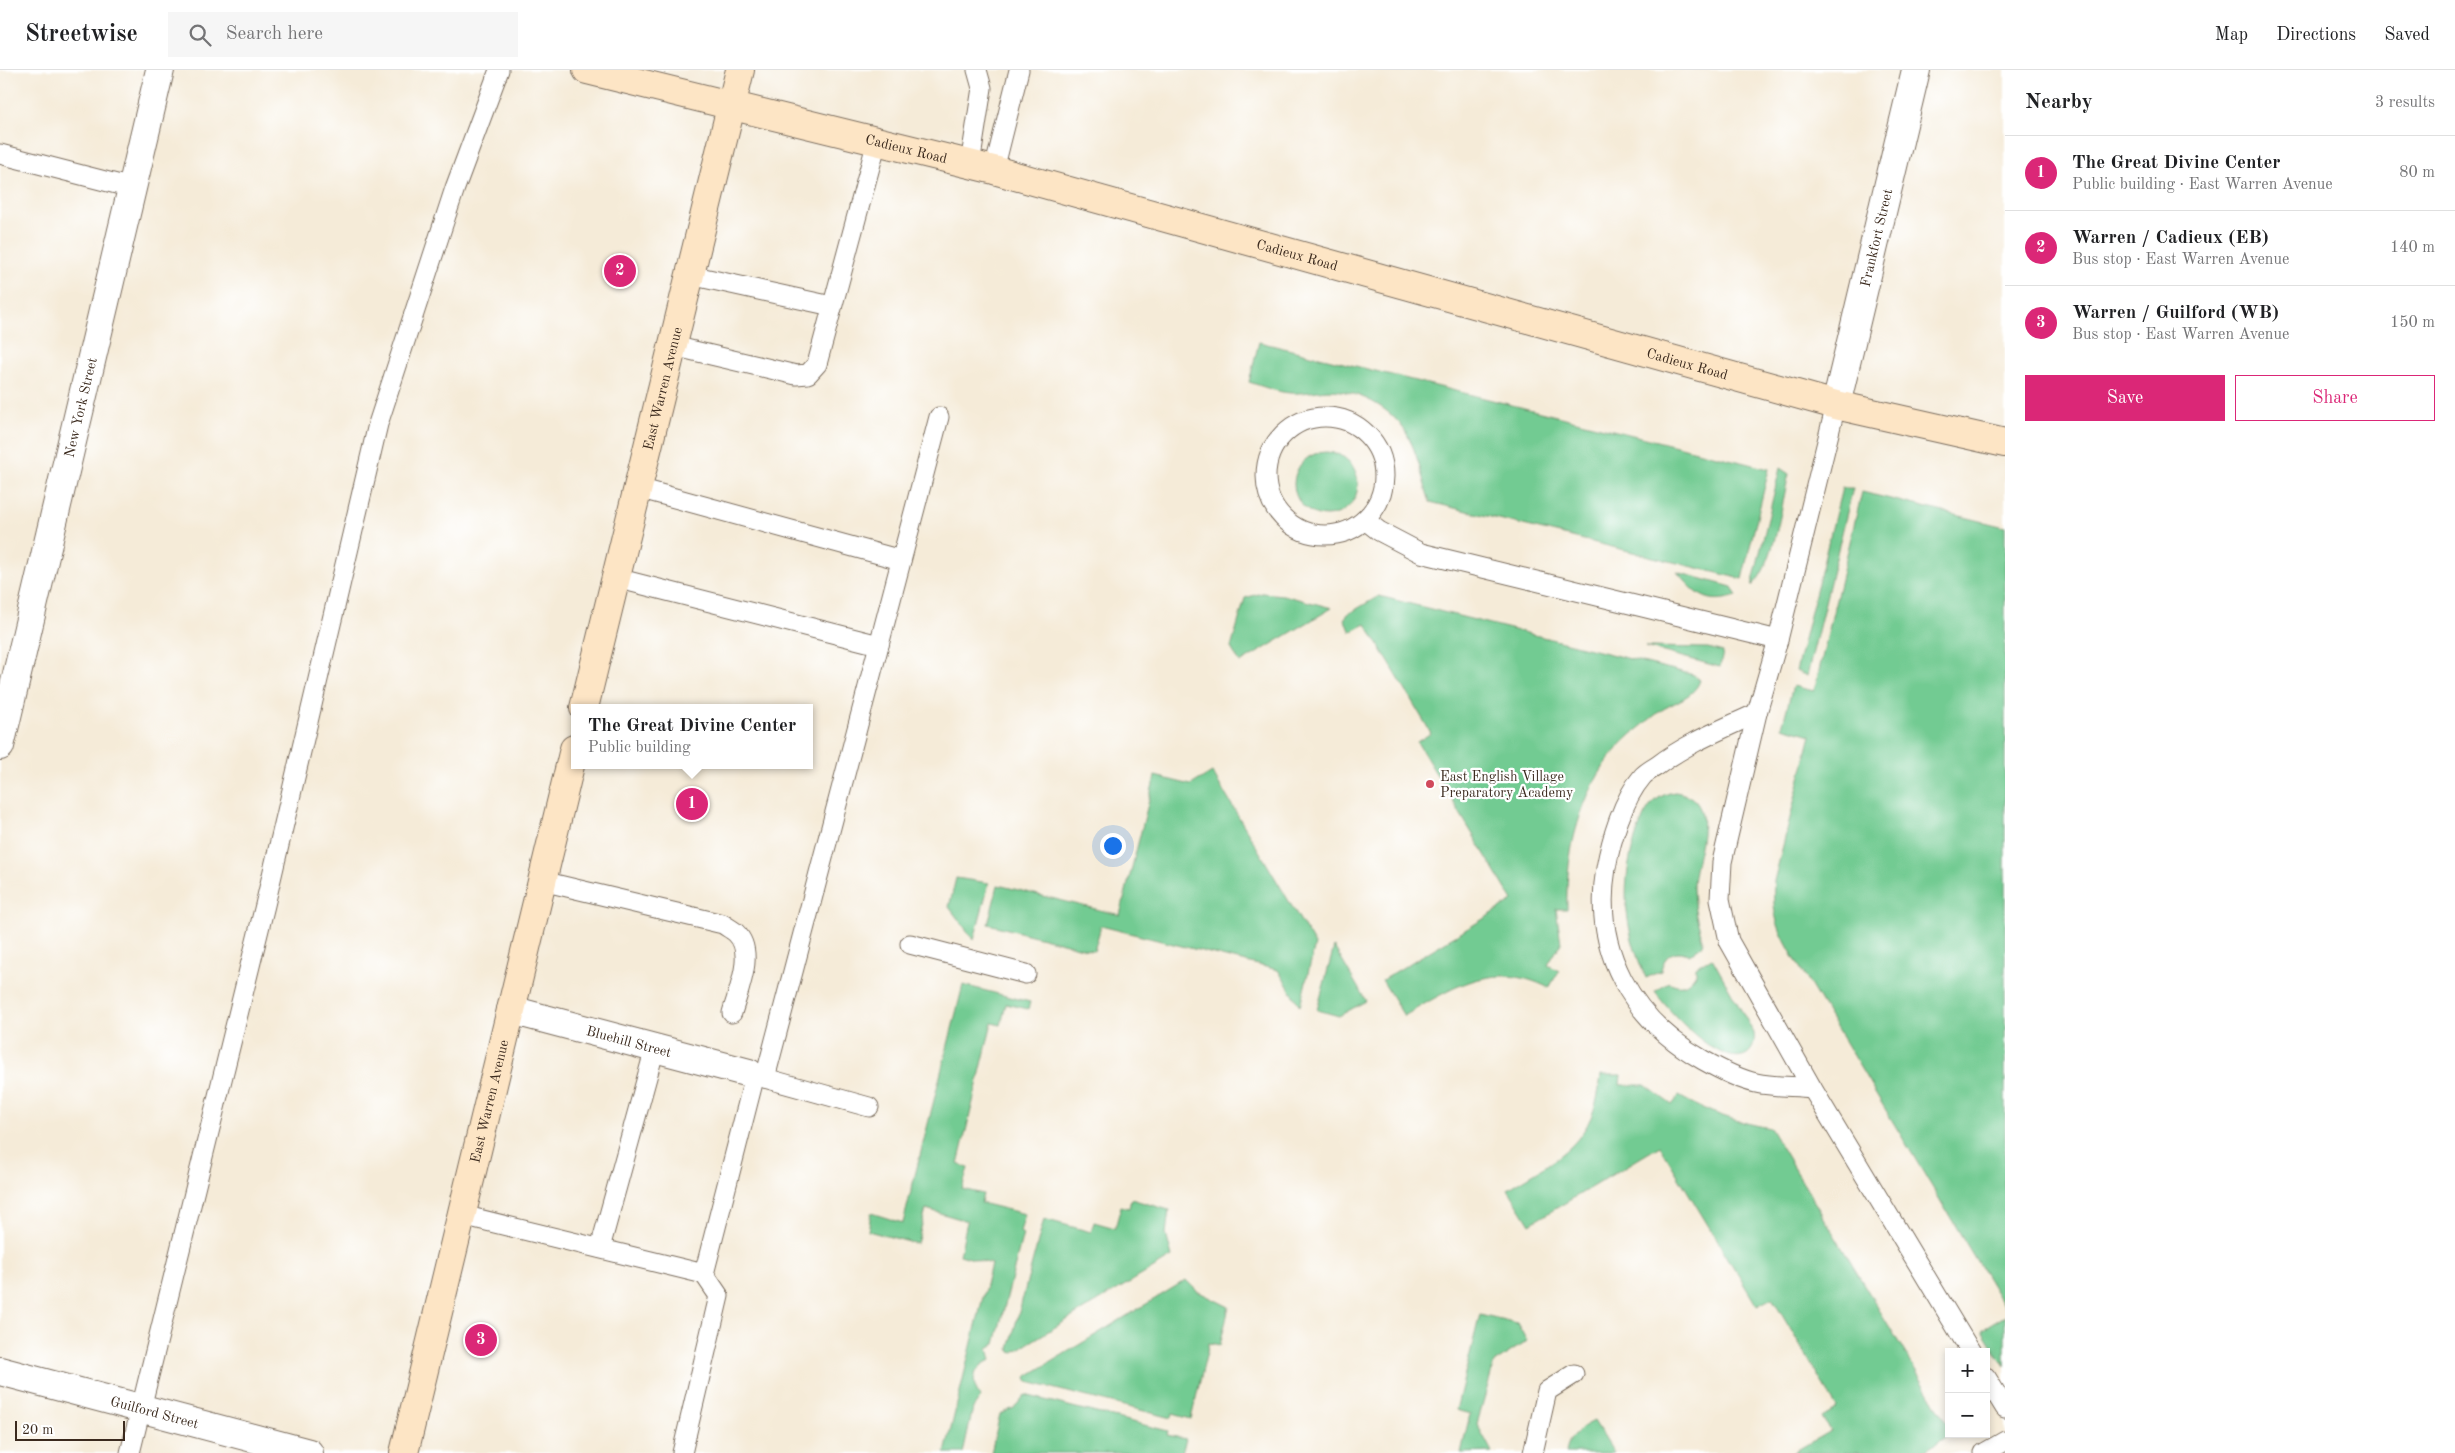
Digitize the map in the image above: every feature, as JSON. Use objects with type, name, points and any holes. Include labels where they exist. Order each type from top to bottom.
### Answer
[{"type":"street","name":"New York Street","points":[[0,746],[160,70]]},
{"type":"street","name":"Cadieux Road","points":[[587,70],[625,74],[732,105],[982,167],[1836,405],[2005,443]]},
{"type":"street","name":"East Warren Avenue","points":[[585,704],[740,70]]},
{"type":"street","name":"Frankfort Street","points":[[1836,405],[1916,70]]},
{"type":"street","name":"East Warren Avenue","points":[[404,1453],[571,761]]},
{"type":"street","name":"Bluehill Street","points":[[511,1010],[756,1075]]},
{"type":"street","name":"Guilford Street","points":[[0,1371],[309,1453]]},
{"type":"lane","points":[[130,1453],[267,896],[378,424],[455,188],[499,70]]},
{"type":"lane","points":[[977,70],[982,88],[982,167]]},
{"type":"lane","points":[[982,167],[1019,70]]},
{"type":"lane","points":[[673,346],[796,375],[808,374],[817,364],[878,141]]},
{"type":"lane","points":[[0,154],[132,188]]},
{"type":"lane","points":[[690,275],[832,306]]},
{"type":"lane","points":[[1836,405],[1778,640],[1757,712],[1722,862],[1720,899],[1729,941],[1812,1088],[1969,1348]]},
{"type":"lane","points":[[704,1274],[756,1075],[879,645],[938,417]]},
{"type":"lane","points":[[1317,417],[1336,418],[1354,424],[1368,436],[1379,451],[1384,469],[1383,488],[1377,505],[1365,520],[1348,531],[1328,536],[1308,534],[1290,524],[1280,514],[1267,490],[1266,470],[1272,450],[1284,434],[1300,423],[1317,417]]},
{"type":"lane","points":[[638,488],[901,560]]},
{"type":"lane","points":[[1365,520],[1380,531],[1430,555],[1778,640]]},
{"type":"lane","points":[[616,578],[879,645]]},
{"type":"lane","points":[[1757,712],[1677,751],[1642,776],[1622,811],[1609,852],[1603,887],[1606,928],[1616,966],[1631,997],[1654,1025],[1687,1051],[1720,1070],[1756,1083],[1812,1088]]},
{"type":"lane","points":[[542,881],[723,924],[737,934],[745,948],[744,967],[732,1013]]},
{"type":"lane","points":[[910,944],[1026,974]]},
{"type":"lane","points":[[600,1248],[654,1048]]},
{"type":"lane","points":[[756,1075],[869,1107]]},
{"type":"lane","points":[[462,1215],[704,1274],[719,1296],[682,1453]]},
{"type":"lane","points":[[1533,1453],[1547,1392],[1574,1374]]},
{"type":"lane","points":[[1990,1384],[2005,1408]]},
{"type":"lane","points":[[1984,1453],[2005,1440]]},
{"type":"green space","points":[[1259,342],[1769,469],[1742,579],[1430,502],[1413,447],[1397,420],[1367,399],[1344,392],[1332,390],[1290,393],[1249,382]]},
{"type":"green space","points":[[1326,452],[1344,458],[1352,466],[1358,484],[1352,502],[1344,510],[1326,516],[1308,510],[1300,502],[1294,484],[1300,466],[1308,458]]},
{"type":"green space","points":[[1780,468],[1789,474],[1776,534],[1766,564],[1752,586]]},
{"type":"green space","points":[[1842,488],[1853,488],[1807,676],[1796,671]]},
{"type":"green space","points":[[1862,492],[2005,527],[2005,1308],[1796,961],[1785,941],[1775,914],[1774,881],[1811,735],[1782,727],[1793,686],[1814,691]]},
{"type":"green space","points":[[1677,572],[1732,587],[1737,596],[1717,600],[1709,599],[1696,592]]},
{"type":"green space","points":[[1262,593],[1283,595],[1332,608],[1240,663],[1231,648],[1245,598]]},
{"type":"green space","points":[[1379,596],[1694,675],[1700,680],[1689,695],[1659,712],[1636,730],[1616,750],[1603,767],[1593,785],[1577,825],[1572,846],[1567,888],[1567,909],[1556,909],[1561,943],[1548,965],[1559,971],[1549,988],[1529,980],[1509,976],[1491,977],[1456,987],[1404,1016],[1382,980],[1513,901],[1417,742],[1431,733],[1366,624],[1351,632],[1344,619],[1348,614]]},
{"type":"green space","points":[[1645,647],[1708,648],[1723,652],[1720,667]]},
{"type":"green space","points":[[1212,772],[1315,945],[1300,1006],[1278,970],[1101,926],[1094,951],[988,924],[998,885],[1120,915],[1155,776],[1191,785]]},
{"type":"green space","points":[[1675,792],[1690,797],[1698,805],[1702,817],[1702,831],[1693,887],[1696,916],[1704,944],[1689,955],[1679,952],[1670,954],[1664,961],[1661,971],[1646,978],[1632,941],[1628,922],[1626,885],[1628,866],[1639,828],[1648,809],[1662,796]]},
{"type":"green space","points":[[956,878],[989,883],[974,940],[949,907]]},
{"type":"green space","points":[[1334,947],[1366,1001],[1339,1016],[1317,1010]]},
{"type":"green space","points":[[1712,958],[1754,1033],[1754,1045],[1747,1054],[1736,1057],[1723,1054],[1710,1046],[1683,1024],[1655,992],[1669,982],[1678,985],[1688,983],[1696,973],[1696,967]]},
{"type":"green space","points":[[963,985],[1030,1002],[1028,1009],[1006,1004],[1001,1025],[992,1023],[958,1164],[968,1168],[962,1189],[983,1194],[981,1203],[1025,1214],[1020,1232],[1023,1234],[995,1344],[988,1348],[991,1360],[980,1367],[975,1375],[975,1386],[981,1397],[973,1408],[963,1453],[945,1453],[991,1264],[960,1255],[967,1221],[926,1209],[917,1244],[868,1231],[871,1213],[903,1223]]},
{"type":"green space","points":[[1601,1075],[1621,1075],[1620,1085],[1645,1085],[1672,1105],[1679,1096],[1723,1116],[1770,1128],[1945,1419],[1945,1438],[1921,1453],[1792,1453],[1830,1431],[1822,1417],[1837,1408],[1772,1298],[1757,1306],[1660,1146],[1530,1224],[1508,1189],[1559,1157],[1572,1146],[1591,1117]]},
{"type":"green space","points":[[1131,1199],[1169,1210],[1166,1234],[1172,1257],[1012,1353],[1009,1349],[1044,1219],[1091,1232],[1094,1222],[1115,1228],[1121,1206],[1129,1208]]},
{"type":"green space","points":[[1186,1280],[1197,1291],[1229,1307],[1220,1345],[1209,1343],[1191,1419],[1173,1414],[1172,1418],[1028,1382],[1026,1377]]},
{"type":"green space","points":[[1480,1314],[1517,1323],[1527,1341],[1494,1363],[1477,1424],[1492,1452],[1461,1453],[1470,1414],[1456,1410]]},
{"type":"green space","points":[[2005,1316],[2005,1367],[1982,1330]]},
{"type":"green space","points":[[1025,1395],[1168,1431],[1167,1435],[1186,1439],[1182,1453],[991,1453],[1000,1414],[1014,1408]]},
{"type":"green space","points":[[1594,1421],[1614,1453],[1566,1453],[1572,1437],[1580,1429]]},
{"type":"place","name":"Warren / Cadieux (EB)","points":[[620,271]]},
{"type":"place","name":"East English Village Preparatory Academy","points":[[1430,784]]},
{"type":"place","name":"The Great Divine Center","points":[[692,804]]},
{"type":"place","name":"Warren / Guilford (WB)","points":[[481,1340]]}]
